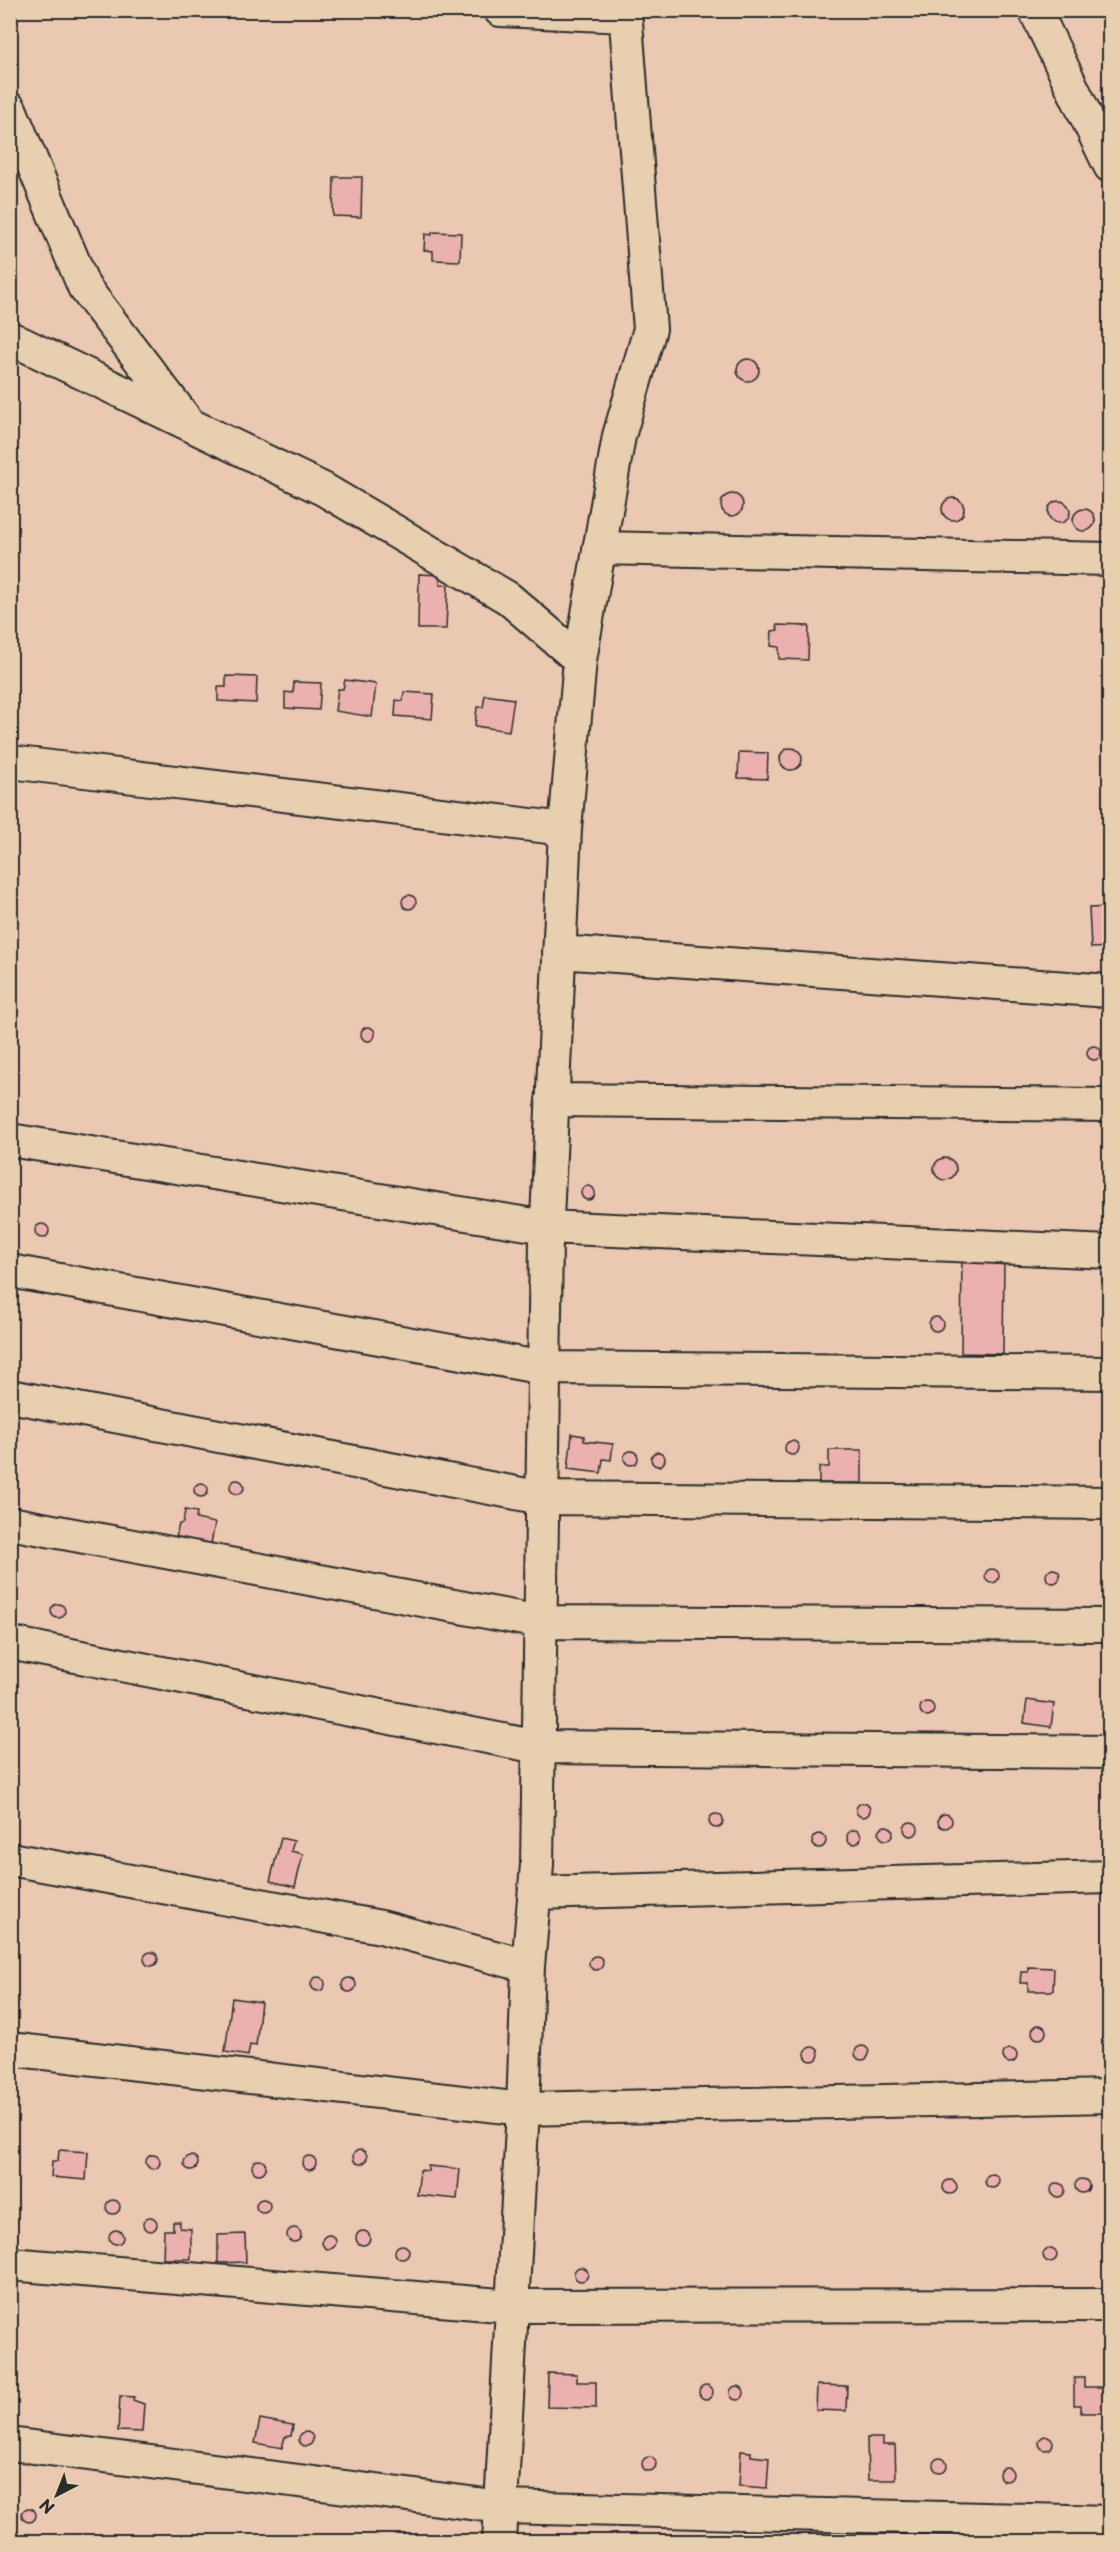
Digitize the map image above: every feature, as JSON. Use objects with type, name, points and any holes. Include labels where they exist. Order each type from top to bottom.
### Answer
[{"type":"street","points":[[499,2541],[523,2109],[528,1966],[535,1893],[546,1227],[565,829],[580,660],[599,548],[619,436],[650,329],[625,13],[500,10]]},
{"type":"street","points":[[1035,10],[1110,166]]},
{"type":"street","points":[[10,109],[84,286],[192,427]]},
{"type":"street","points":[[10,338],[323,489],[498,592],[580,660]]},
{"type":"street","points":[[599,548],[1110,559]]},
{"type":"street","points":[[10,762],[565,829]]},
{"type":"street","points":[[559,951],[1110,991]]},
{"type":"street","points":[[552,1100],[1110,1105]]},
{"type":"street","points":[[10,1140],[546,1227],[1110,1252]]},
{"type":"street","points":[[10,1271],[544,1368],[1110,1373]]},
{"type":"street","points":[[10,1396],[542,1498],[1110,1503]]},
{"type":"street","points":[[10,1523],[540,1622],[1110,1625]]},
{"type":"street","points":[[10,1644],[538,1747],[1110,1752]]},
{"type":"street","points":[[10,1859],[381,1927],[528,1966]]},
{"type":"street","points":[[535,1893],[1110,1877]]},
{"type":"street","points":[[10,2049],[523,2109],[1110,2096]]},
{"type":"street","points":[[10,2264],[512,2306],[1110,2305]]},
{"type":"street","points":[[10,2444],[501,2507],[1110,2522]]},
{"type":"building","points":[[334,177],[362,177],[361,217],[333,216]]},
{"type":"building","points":[[432,232],[461,233],[460,261],[433,260],[433,251],[424,250],[425,234],[432,235]]},
{"type":"building","points":[[748,359],[756,362],[759,370],[756,378],[748,381],[740,378],[737,370],[740,362]]},
{"type":"building","points":[[732,494],[740,497],[743,505],[740,513],[732,516],[724,513],[721,505],[724,497]]},
{"type":"building","points":[[953,498],[961,501],[964,509],[961,517],[953,520],[945,517],[942,509],[945,501]]},
{"type":"building","points":[[1059,501],[1067,504],[1070,512],[1067,520],[1059,523],[1051,520],[1048,512],[1051,504]]},
{"type":"building","points":[[1084,509],[1092,512],[1095,520],[1092,528],[1084,531],[1076,528],[1073,520],[1076,512]]},
{"type":"building","points":[[419,574],[440,575],[440,585],[448,585],[446,629],[418,629]]},
{"type":"building","points":[[777,625],[809,626],[808,660],[779,659],[779,647],[771,646],[772,631],[778,630]]},
{"type":"building","points":[[226,676],[257,677],[256,703],[218,701],[218,687],[226,687]]},
{"type":"building","points":[[345,680],[376,684],[372,717],[335,711],[338,689],[343,689]]},
{"type":"building","points":[[294,682],[321,683],[319,710],[285,708],[285,692],[293,693]]},
{"type":"building","points":[[404,692],[434,694],[432,719],[395,716],[396,700],[403,701]]},
{"type":"building","points":[[485,695],[514,699],[509,731],[475,726],[477,707],[483,707]]},
{"type":"building","points":[[791,748],[799,751],[802,759],[799,767],[791,770],[783,767],[780,759],[783,751]]},
{"type":"building","points":[[739,752],[768,753],[767,779],[738,778]]},
{"type":"building","points":[[406,895],[412,895],[416,902],[412,909],[406,909],[402,905],[402,899]]},
{"type":"building","points":[[1110,907],[1110,947],[1091,948],[1089,908]]},
{"type":"building","points":[[365,1027],[371,1027],[375,1034],[371,1041],[365,1041],[361,1037],[361,1031]]},
{"type":"building","points":[[1091,1046],[1097,1046],[1101,1053],[1097,1060],[1091,1060],[1087,1056],[1087,1050]]},
{"type":"building","points":[[945,1158],[953,1161],[956,1169],[953,1177],[945,1180],[937,1177],[934,1169],[937,1161]]},
{"type":"building","points":[[585,1186],[591,1186],[595,1193],[591,1200],[585,1200],[581,1196],[581,1190]]},
{"type":"building","points":[[39,1224],[45,1224],[49,1231],[45,1238],[39,1238],[35,1234],[35,1228]]},
{"type":"building","points":[[962,1256],[1004,1257],[1003,1354],[961,1353]]},
{"type":"building","points":[[933,1317],[939,1317],[943,1324],[939,1331],[933,1331],[929,1327],[929,1321]]},
{"type":"building","points":[[572,1434],[584,1436],[584,1441],[613,1444],[611,1460],[603,1459],[601,1473],[568,1469]]},
{"type":"building","points":[[789,1441],[795,1441],[799,1448],[795,1455],[789,1455],[785,1451],[785,1445]]},
{"type":"building","points":[[829,1450],[862,1450],[862,1483],[819,1483],[819,1467],[829,1467]]},
{"type":"building","points":[[628,1451],[634,1451],[638,1458],[634,1465],[628,1465],[624,1461],[624,1455]]},
{"type":"building","points":[[655,1452],[661,1452],[665,1459],[661,1466],[655,1466],[651,1462],[651,1456]]},
{"type":"building","points":[[234,1480],[240,1480],[244,1487],[240,1494],[234,1494],[230,1490],[230,1484]]},
{"type":"building","points":[[198,1483],[204,1483],[208,1490],[204,1497],[198,1497],[194,1493],[194,1487]]},
{"type":"building","points":[[185,1510],[197,1512],[196,1519],[215,1523],[211,1544],[176,1537],[179,1524],[183,1523]]},
{"type":"building","points":[[989,1569],[995,1569],[999,1576],[995,1583],[989,1583],[985,1579],[985,1573]]},
{"type":"building","points":[[1050,1569],[1056,1569],[1060,1576],[1056,1583],[1050,1583],[1046,1579],[1046,1573]]},
{"type":"building","points":[[55,1604],[61,1604],[65,1611],[61,1618],[55,1618],[51,1614],[51,1608]]},
{"type":"building","points":[[1027,1700],[1054,1704],[1051,1727],[1024,1723]]},
{"type":"building","points":[[924,1702],[930,1702],[934,1709],[930,1716],[924,1716],[920,1712],[920,1706]]},
{"type":"building","points":[[860,1803],[866,1803],[870,1810],[866,1817],[860,1817],[856,1813],[856,1807]]},
{"type":"building","points":[[713,1814],[719,1814],[723,1821],[719,1828],[713,1828],[709,1824],[709,1818]]},
{"type":"building","points":[[942,1814],[948,1814],[952,1821],[948,1828],[942,1828],[938,1824],[938,1818]]},
{"type":"building","points":[[908,1822],[914,1822],[918,1829],[914,1836],[908,1836],[904,1832],[904,1826]]},
{"type":"building","points":[[883,1826],[889,1826],[893,1833],[889,1840],[883,1840],[879,1836],[879,1830]]},
{"type":"building","points":[[851,1830],[857,1830],[861,1837],[857,1844],[851,1844],[847,1840],[847,1834]]},
{"type":"building","points":[[816,1834],[822,1834],[826,1841],[822,1848],[816,1848],[812,1844],[812,1838]]},
{"type":"building","points":[[281,1838],[294,1841],[291,1851],[303,1854],[295,1887],[270,1881]]},
{"type":"building","points":[[148,1952],[154,1952],[158,1959],[154,1966],[148,1966],[144,1962],[144,1956]]},
{"type":"building","points":[[593,1956],[599,1956],[603,1963],[599,1970],[593,1970],[589,1966],[589,1960]]},
{"type":"building","points":[[1028,1967],[1054,1968],[1053,1991],[1028,1991],[1028,1983],[1020,1983],[1021,1972],[1028,1972]]},
{"type":"building","points":[[315,1977],[321,1977],[325,1984],[321,1991],[315,1991],[311,1987],[311,1981]]},
{"type":"building","points":[[346,1978],[352,1978],[356,1985],[352,1992],[346,1992],[342,1988],[342,1982]]},
{"type":"building","points":[[232,1998],[261,2002],[256,2046],[250,2045],[248,2056],[225,2052]]},
{"type":"building","points":[[1036,2025],[1042,2025],[1046,2032],[1042,2039],[1036,2039],[1032,2035],[1032,2029]]},
{"type":"building","points":[[859,2046],[865,2046],[869,2053],[865,2060],[859,2060],[855,2056],[855,2050]]},
{"type":"building","points":[[809,2047],[815,2047],[819,2054],[815,2061],[809,2061],[805,2057],[805,2051]]},
{"type":"building","points":[[1007,2049],[1013,2049],[1017,2056],[1013,2063],[1007,2063],[1003,2059],[1003,2053]]},
{"type":"building","points":[[59,2150],[88,2152],[86,2180],[51,2177],[52,2161],[58,2161]]},
{"type":"building","points":[[357,2150],[363,2150],[367,2157],[363,2164],[357,2164],[353,2160],[353,2154]]},
{"type":"building","points":[[150,2155],[156,2155],[160,2162],[156,2169],[150,2169],[146,2165],[146,2159]]},
{"type":"building","points":[[188,2156],[194,2156],[198,2163],[194,2170],[188,2170],[184,2166],[184,2160]]},
{"type":"building","points":[[306,2156],[312,2156],[316,2163],[312,2170],[306,2170],[302,2166],[302,2160]]},
{"type":"building","points":[[256,2160],[262,2160],[266,2167],[262,2174],[256,2174],[252,2170],[252,2164]]},
{"type":"building","points":[[428,2166],[460,2169],[457,2199],[417,2195],[420,2170],[428,2171]]},
{"type":"building","points":[[989,2174],[995,2174],[999,2181],[995,2188],[989,2188],[985,2184],[985,2178]]},
{"type":"building","points":[[1079,2179],[1085,2179],[1089,2186],[1085,2193],[1079,2193],[1075,2189],[1075,2183]]},
{"type":"building","points":[[947,2180],[953,2180],[957,2187],[953,2194],[947,2194],[943,2190],[943,2184]]},
{"type":"building","points":[[1055,2183],[1061,2183],[1065,2190],[1061,2197],[1055,2197],[1051,2193],[1051,2187]]},
{"type":"building","points":[[260,2199],[266,2199],[270,2206],[266,2213],[260,2213],[256,2209],[256,2203]]},
{"type":"building","points":[[110,2200],[116,2200],[120,2207],[116,2214],[110,2214],[106,2210],[106,2204]]},
{"type":"building","points":[[147,2217],[153,2217],[157,2224],[153,2231],[147,2231],[143,2227],[143,2221]]},
{"type":"building","points":[[173,2222],[180,2222],[180,2228],[191,2229],[191,2259],[163,2259],[164,2230],[173,2230]]},
{"type":"building","points":[[291,2228],[297,2228],[301,2235],[297,2242],[291,2242],[287,2238],[287,2232]]},
{"type":"building","points":[[113,2230],[119,2230],[123,2237],[119,2244],[113,2244],[109,2240],[109,2234]]},
{"type":"building","points":[[360,2231],[366,2231],[370,2238],[366,2245],[360,2245],[356,2241],[356,2235]]},
{"type":"building","points":[[245,2234],[246,2262],[218,2263],[218,2235]]},
{"type":"building","points":[[326,2235],[332,2235],[336,2242],[332,2249],[326,2249],[322,2245],[322,2239]]},
{"type":"building","points":[[399,2245],[405,2245],[409,2252],[405,2259],[399,2259],[395,2255],[395,2249]]},
{"type":"building","points":[[1047,2248],[1053,2248],[1057,2255],[1053,2262],[1047,2262],[1043,2258],[1043,2252]]},
{"type":"building","points":[[578,2267],[584,2267],[588,2274],[584,2281],[578,2281],[574,2277],[574,2271]]},
{"type":"building","points":[[548,2373],[577,2374],[577,2382],[596,2382],[596,2408],[547,2407]]},
{"type":"building","points":[[1074,2378],[1084,2378],[1084,2387],[1108,2387],[1108,2413],[1081,2413],[1081,2405],[1074,2405]]},
{"type":"building","points":[[703,2385],[709,2385],[713,2392],[709,2399],[703,2399],[699,2395],[699,2389]]},
{"type":"building","points":[[817,2385],[847,2386],[846,2411],[816,2410]]},
{"type":"building","points":[[734,2386],[740,2386],[744,2393],[740,2400],[734,2400],[730,2396],[730,2390]]},
{"type":"building","points":[[120,2396],[134,2397],[133,2400],[144,2404],[142,2432],[118,2431]]},
{"type":"building","points":[[260,2419],[293,2425],[291,2436],[285,2437],[282,2448],[255,2443]]},
{"type":"building","points":[[303,2432],[309,2432],[313,2439],[309,2446],[303,2446],[299,2442],[299,2436]]},
{"type":"building","points":[[1043,2436],[1049,2436],[1053,2443],[1049,2450],[1043,2450],[1039,2446],[1039,2440]]},
{"type":"building","points":[[867,2438],[883,2438],[883,2445],[895,2445],[896,2480],[868,2480]]},
{"type":"building","points":[[741,2451],[751,2452],[751,2456],[769,2458],[767,2488],[739,2486]]},
{"type":"building","points":[[646,2457],[652,2457],[656,2464],[652,2471],[646,2471],[642,2467],[642,2461]]},
{"type":"building","points":[[937,2458],[943,2458],[947,2465],[943,2472],[937,2472],[933,2468],[933,2462]]},
{"type":"building","points":[[1003,2467],[1009,2467],[1013,2474],[1009,2481],[1003,2481],[999,2477],[999,2471]]},
{"type":"building","points":[[26,2508],[32,2508],[36,2515],[32,2522],[26,2522],[22,2518],[22,2512]]}]
